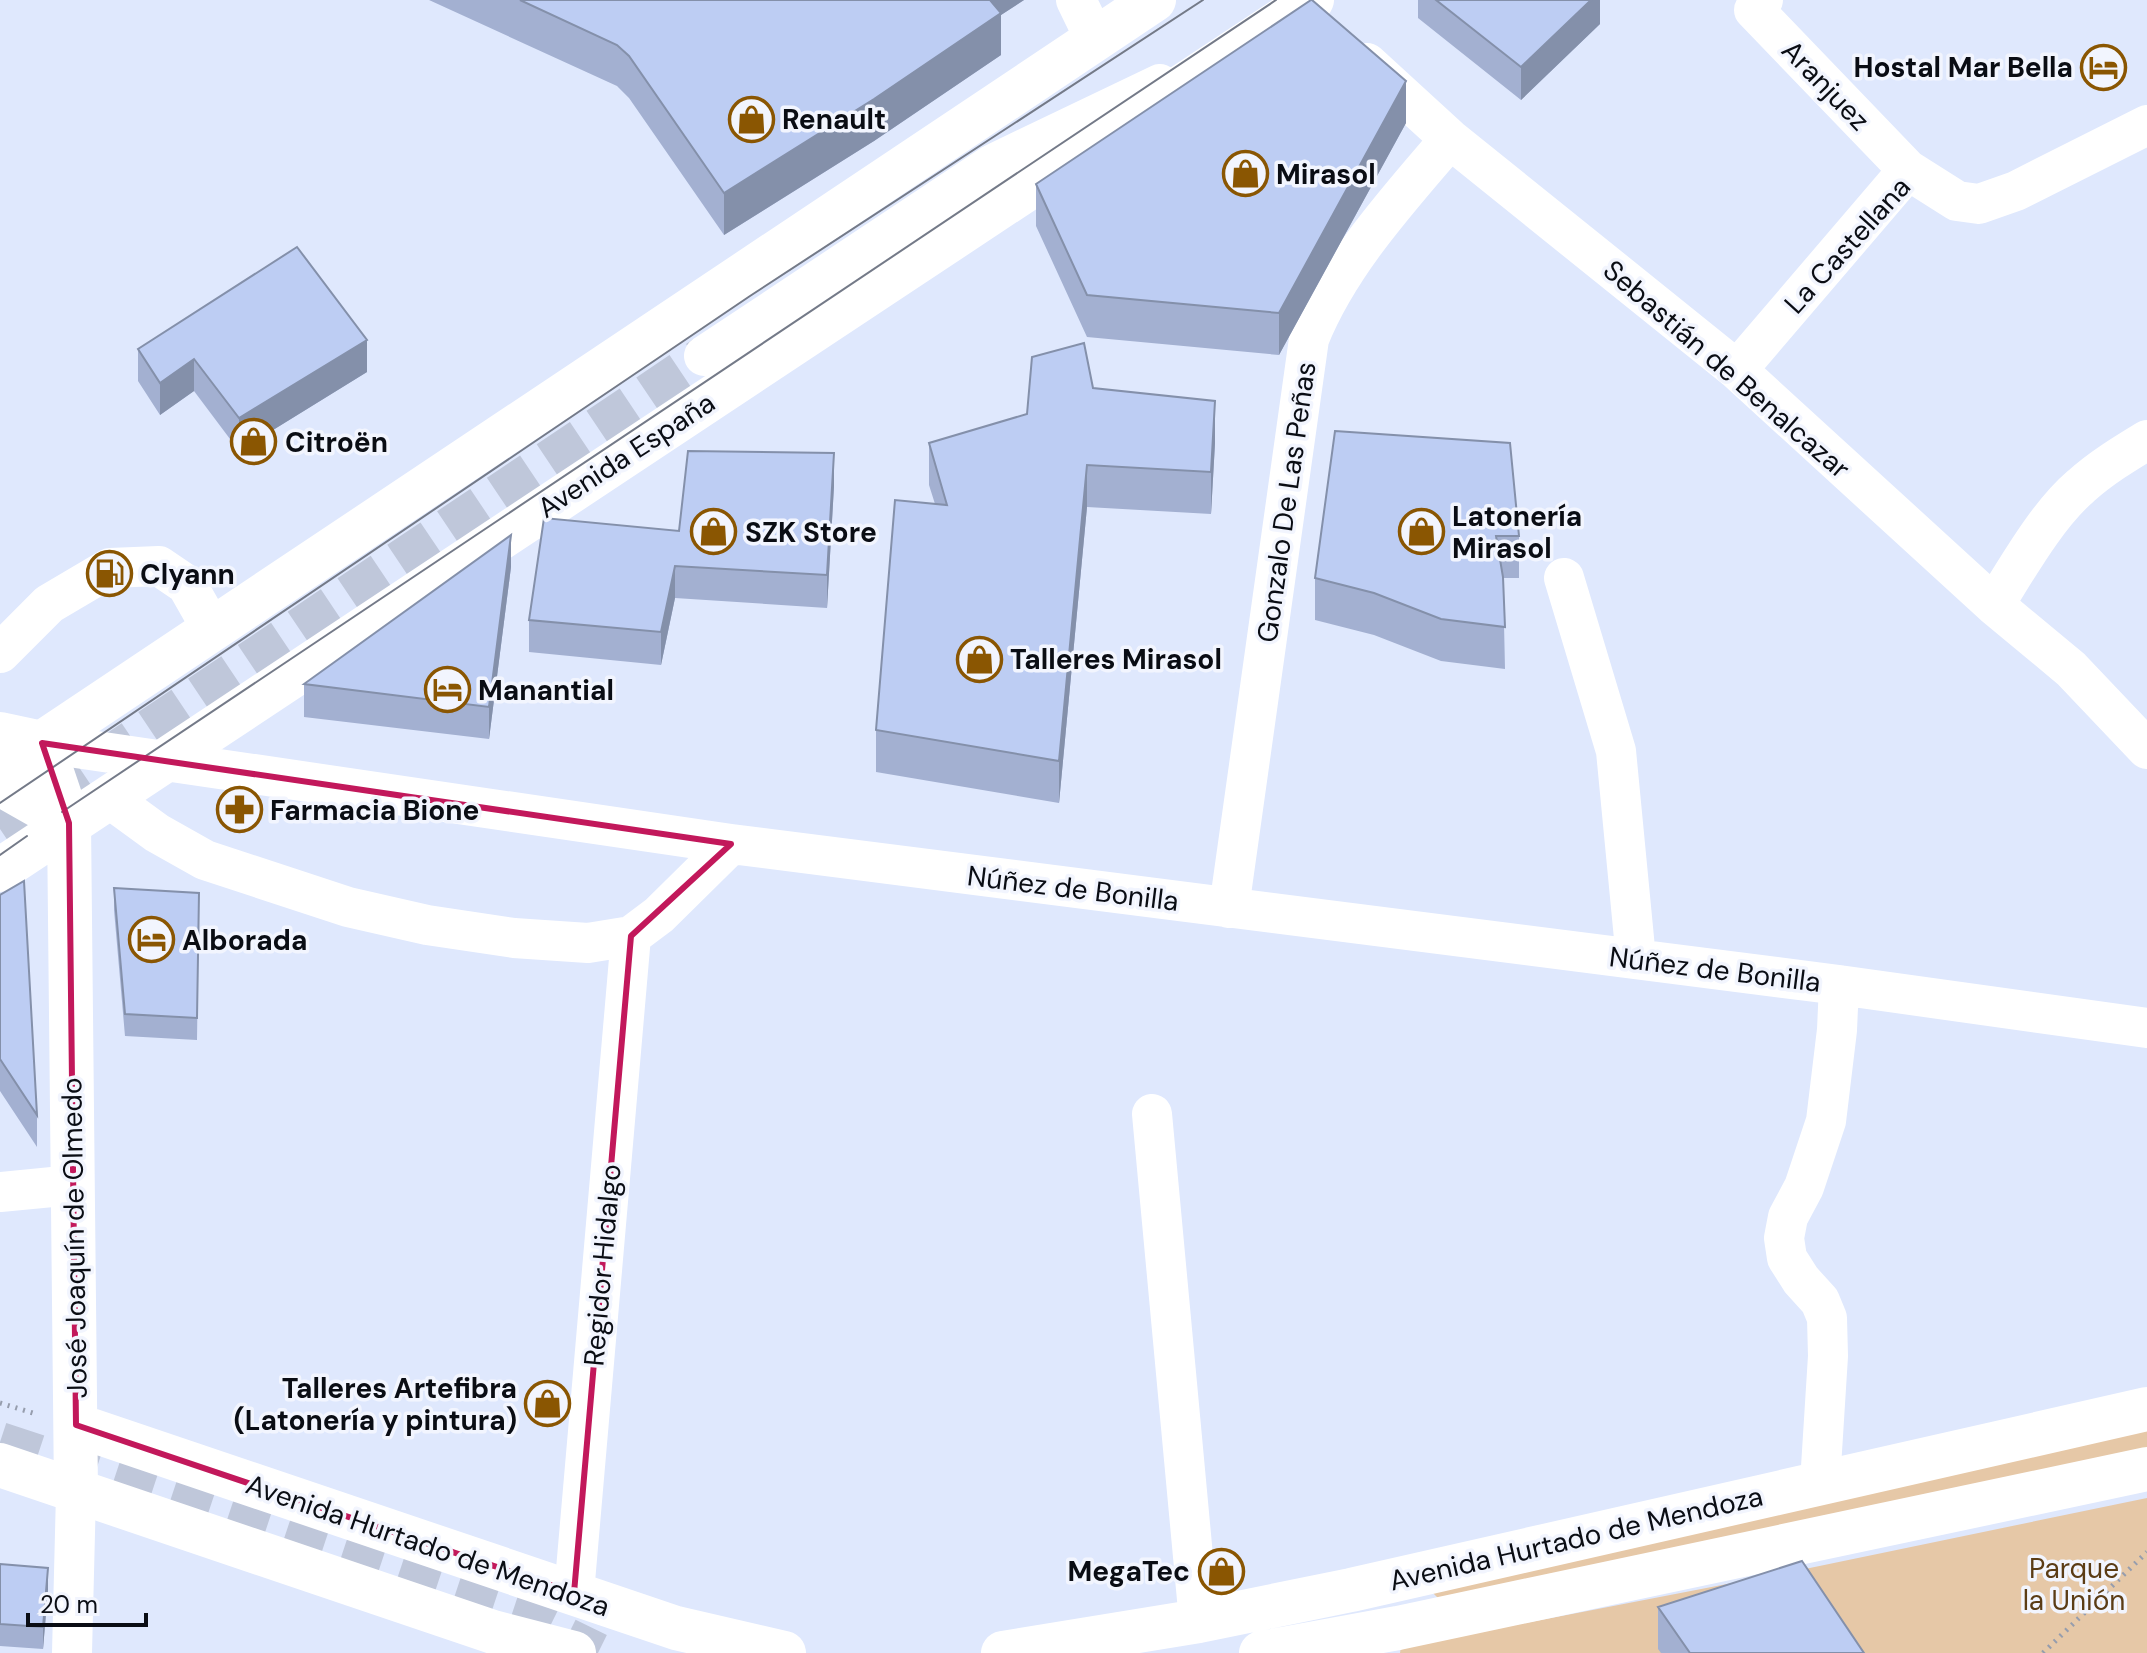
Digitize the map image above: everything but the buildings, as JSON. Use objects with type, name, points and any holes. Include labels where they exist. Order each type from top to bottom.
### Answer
[{"type":"main road","points":[[0,771],[1154,0]]},
{"type":"main road","name":"Avenida España","points":[[0,870],[163,760],[1068,181],[1252,40],[1316,13]]},
{"type":"main road","name":"Núñez de Bonilla","points":[[0,734],[42,743]]},
{"type":"main road","name":"José Joaquín de Olmedo","points":[[42,743],[69,823],[76,1493]]},
{"type":"main road","points":[[0,784],[69,823]]},
{"type":"main road","name":"Avenida Hurtado de Mendoza","points":[[1003,1653],[1199,1621],[1351,1590],[2147,1409]]},
{"type":"main road","name":"Avenida Hurtado de Mendoza","points":[[76,1425],[676,1628],[784,1653]]},
{"type":"main road","name":"Avenida Hurtado de Mendoza","points":[[0,1465],[493,1632],[574,1653]]},
{"type":"main road","name":"Avenida Hurtado de Mendoza","points":[[1261,1653],[1360,1647],[2147,1469]]},
{"type":"street","points":[[1076,0],[1095,39]]},
{"type":"street","name":"Aranjuez","points":[[1763,0],[1754,10],[1908,170]]},
{"type":"street","name":"Sebastián de Benalcazar","points":[[1316,13],[1450,139],[1737,370],[1994,605],[2071,669],[2147,749]]},
{"type":"street","name":"Avenida España","points":[[704,356],[993,164],[1252,40]]},
{"type":"street","name":"La Castellana","points":[[1737,370],[1908,170],[1957,201],[1979,204],[2016,191],[2147,125]]},
{"type":"street","name":"Gonzalo De Las Peñas","points":[[1229,908],[1309,339],[1320,311],[1324,255],[1450,139]]},
{"type":"street","points":[[1994,605],[2034,542],[2079,488],[2111,462],[2147,440]]},
{"type":"street","points":[[0,653],[49,604],[110,568],[159,566],[187,585],[212,629]]},
{"type":"street","points":[[1564,578],[1616,751],[1636,959]]},
{"type":"street","name":"Núñez de Bonilla","points":[[42,743],[731,844],[1839,985],[2147,1028]]},
{"type":"street","points":[[109,798],[157,833],[205,860],[348,907],[427,925],[514,938],[588,943],[631,936],[659,915],[731,844]]},
{"type":"street","name":"Regidor Hidalgo","points":[[574,1593],[631,936]]},
{"type":"street","points":[[1820,1483],[1828,1356],[1827,1318],[1820,1301],[1787,1258],[1784,1238],[1788,1217],[1804,1187],[1826,1121],[1839,985]]},
{"type":"street","points":[[1152,1114],[1199,1621]]},
{"type":"street","points":[[0,1192],[73,1185]]},
{"type":"street","name":"José Joaquín de Olmedo","points":[[72,1653],[76,1493]]},
{"type":"street","points":[[1351,1590],[1360,1647]]},
{"type":"path","points":[[2043,1653],[2147,1552]]},
{"type":"highlighted area","points":[[42,743],[731,844],[631,936],[574,1593],[76,1425],[69,823]]},
{"type":"green space","points":[[2147,1428],[2147,1450],[1439,1599],[1432,1592]]},
{"type":"green space","name":"Parque la Unión","points":[[2147,1498],[2147,1653],[1400,1653],[1401,1647],[1805,1569]]},
{"type":"tunnel","points":[[0,829],[704,356]]},
{"type":"tunnel","points":[[0,1442],[519,1614],[598,1653]]},
{"type":"tram line","points":[[0,803],[750,296],[1203,0]]},
{"type":"tram line","points":[[62,812],[1276,0]]},
{"type":"tram line","points":[[0,855],[27,836]]},
{"type":"place","name":"Hostal Mar Bella","points":[[2104,67]]},
{"type":"place","name":"Renault","points":[[751,119]]},
{"type":"place","name":"Mirasol","points":[[1245,174]]},
{"type":"place","name":"Citroën","points":[[254,442]]},
{"type":"place","name":"SZK Store","points":[[714,532]]},
{"type":"place","name":"Latonería Mirasol","points":[[1421,532]]},
{"type":"place","name":"Clyann","points":[[109,574]]},
{"type":"place","name":"Talleres Mirasol","points":[[979,659]]},
{"type":"place","name":"Manantial","points":[[447,690]]},
{"type":"place","name":"Farmacia Bione","points":[[239,810]]},
{"type":"place","name":"Alborada","points":[[151,940]]},
{"type":"place","name":"Talleres Artefibra (Latonería y pintura)","points":[[548,1404]]},
{"type":"place","name":"MegaTec","points":[[1221,1571]]}]
